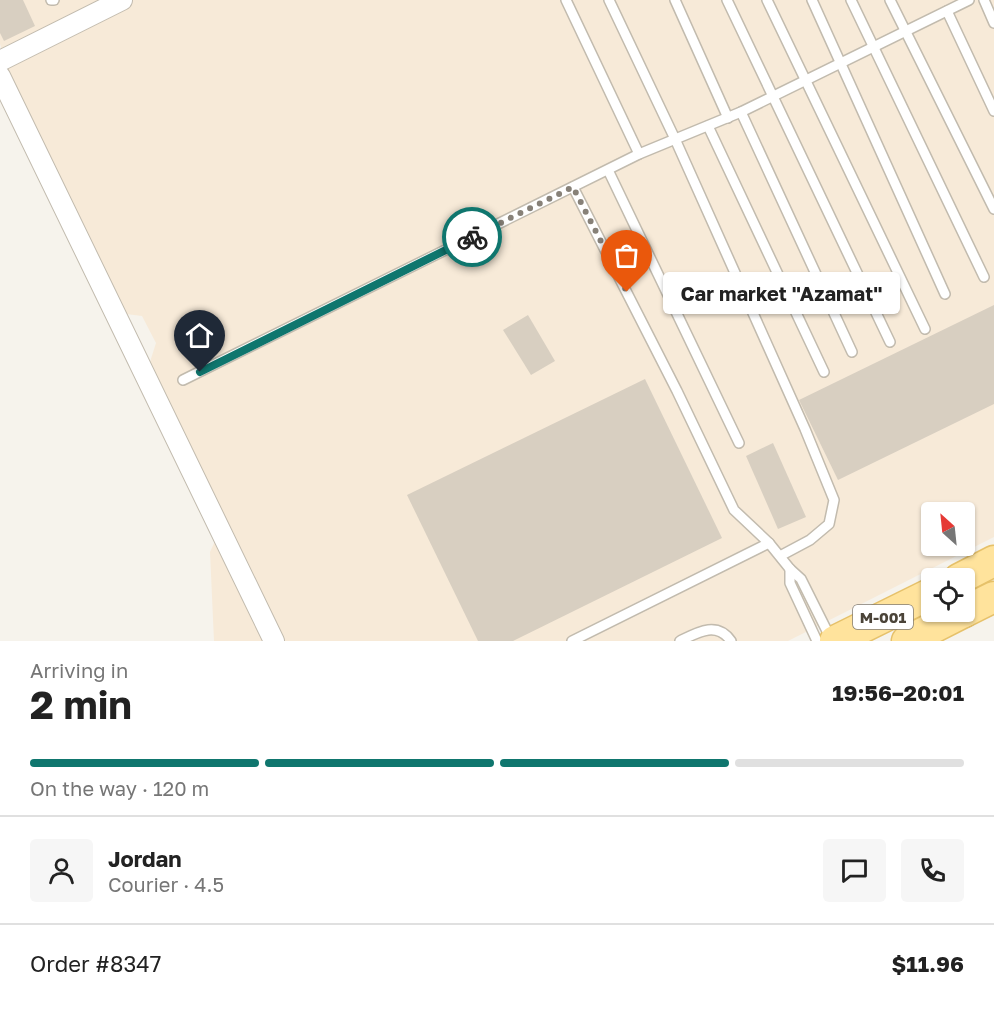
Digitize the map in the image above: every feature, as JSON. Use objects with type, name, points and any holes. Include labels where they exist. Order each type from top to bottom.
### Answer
[{"type":"main road","points":[[975,571],[994,561]]},
{"type":"main road","name":"M-001","points":[[975,606],[994,597]]},
{"type":"main road","name":"M-001","points":[[834,641],[921,598]]},
{"type":"main road","name":"M-001","points":[[906,641],[944,622]]},
{"type":"street","points":[[0,61],[118,1]]},
{"type":"street","points":[[0,76],[274,641]]},
{"type":"lane","points":[[566,0],[639,154]]},
{"type":"lane","points":[[609,0],[675,140],[805,429],[834,500],[829,524],[810,540],[780,556]]},
{"type":"lane","points":[[675,0],[729,118]]},
{"type":"lane","points":[[727,0],[890,342]]},
{"type":"lane","points":[[767,0],[925,329]]},
{"type":"lane","points":[[812,0],[945,294]]},
{"type":"lane","points":[[851,0],[984,277]]},
{"type":"lane","points":[[890,0],[994,209]]},
{"type":"lane","points":[[183,380],[639,154],[729,118],[774,97],[968,0]]},
{"type":"lane","points":[[984,0],[994,23]]},
{"type":"lane","points":[[947,11],[994,111]]},
{"type":"lane","points":[[741,112],[852,352]]},
{"type":"lane","points":[[708,126],[825,372]]},
{"type":"lane","points":[[608,170],[739,443]]},
{"type":"lane","points":[[573,187],[677,391],[717,479],[734,510],[770,543],[790,569],[801,579],[834,641]]},
{"type":"lane","points":[[572,641],[770,543]]},
{"type":"lane","points":[[790,569],[790,584],[817,641]]},
{"type":"lane","points":[[680,641],[712,628],[721,631],[731,641]]},
{"type":"shaded area","points":[[0,0],[994,0],[994,537],[975,547],[975,502],[921,502],[921,556],[956,556],[933,568],[921,568],[921,574],[788,641],[214,641],[210,552],[224,521],[149,365],[156,343],[142,316],[126,314],[8,69],[0,44]]},
{"type":"building","points":[[0,0],[23,0],[35,26],[4,41],[0,33]]},
{"type":"building","points":[[994,305],[994,404],[838,480],[799,400]]},
{"type":"building","points":[[528,315],[555,361],[531,375],[503,330]]},
{"type":"building","points":[[645,379],[722,538],[513,641],[478,641],[407,495]]},
{"type":"building","points":[[773,443],[806,517],[778,529],[746,456]]},
{"type":"way so far","points":[[472,237],[573,187],[627,292]]},
{"type":"place","name":"Car market \"Azamat\"","points":[[627,292]]},
{"type":"route","points":[[200,372],[472,237]]}]
